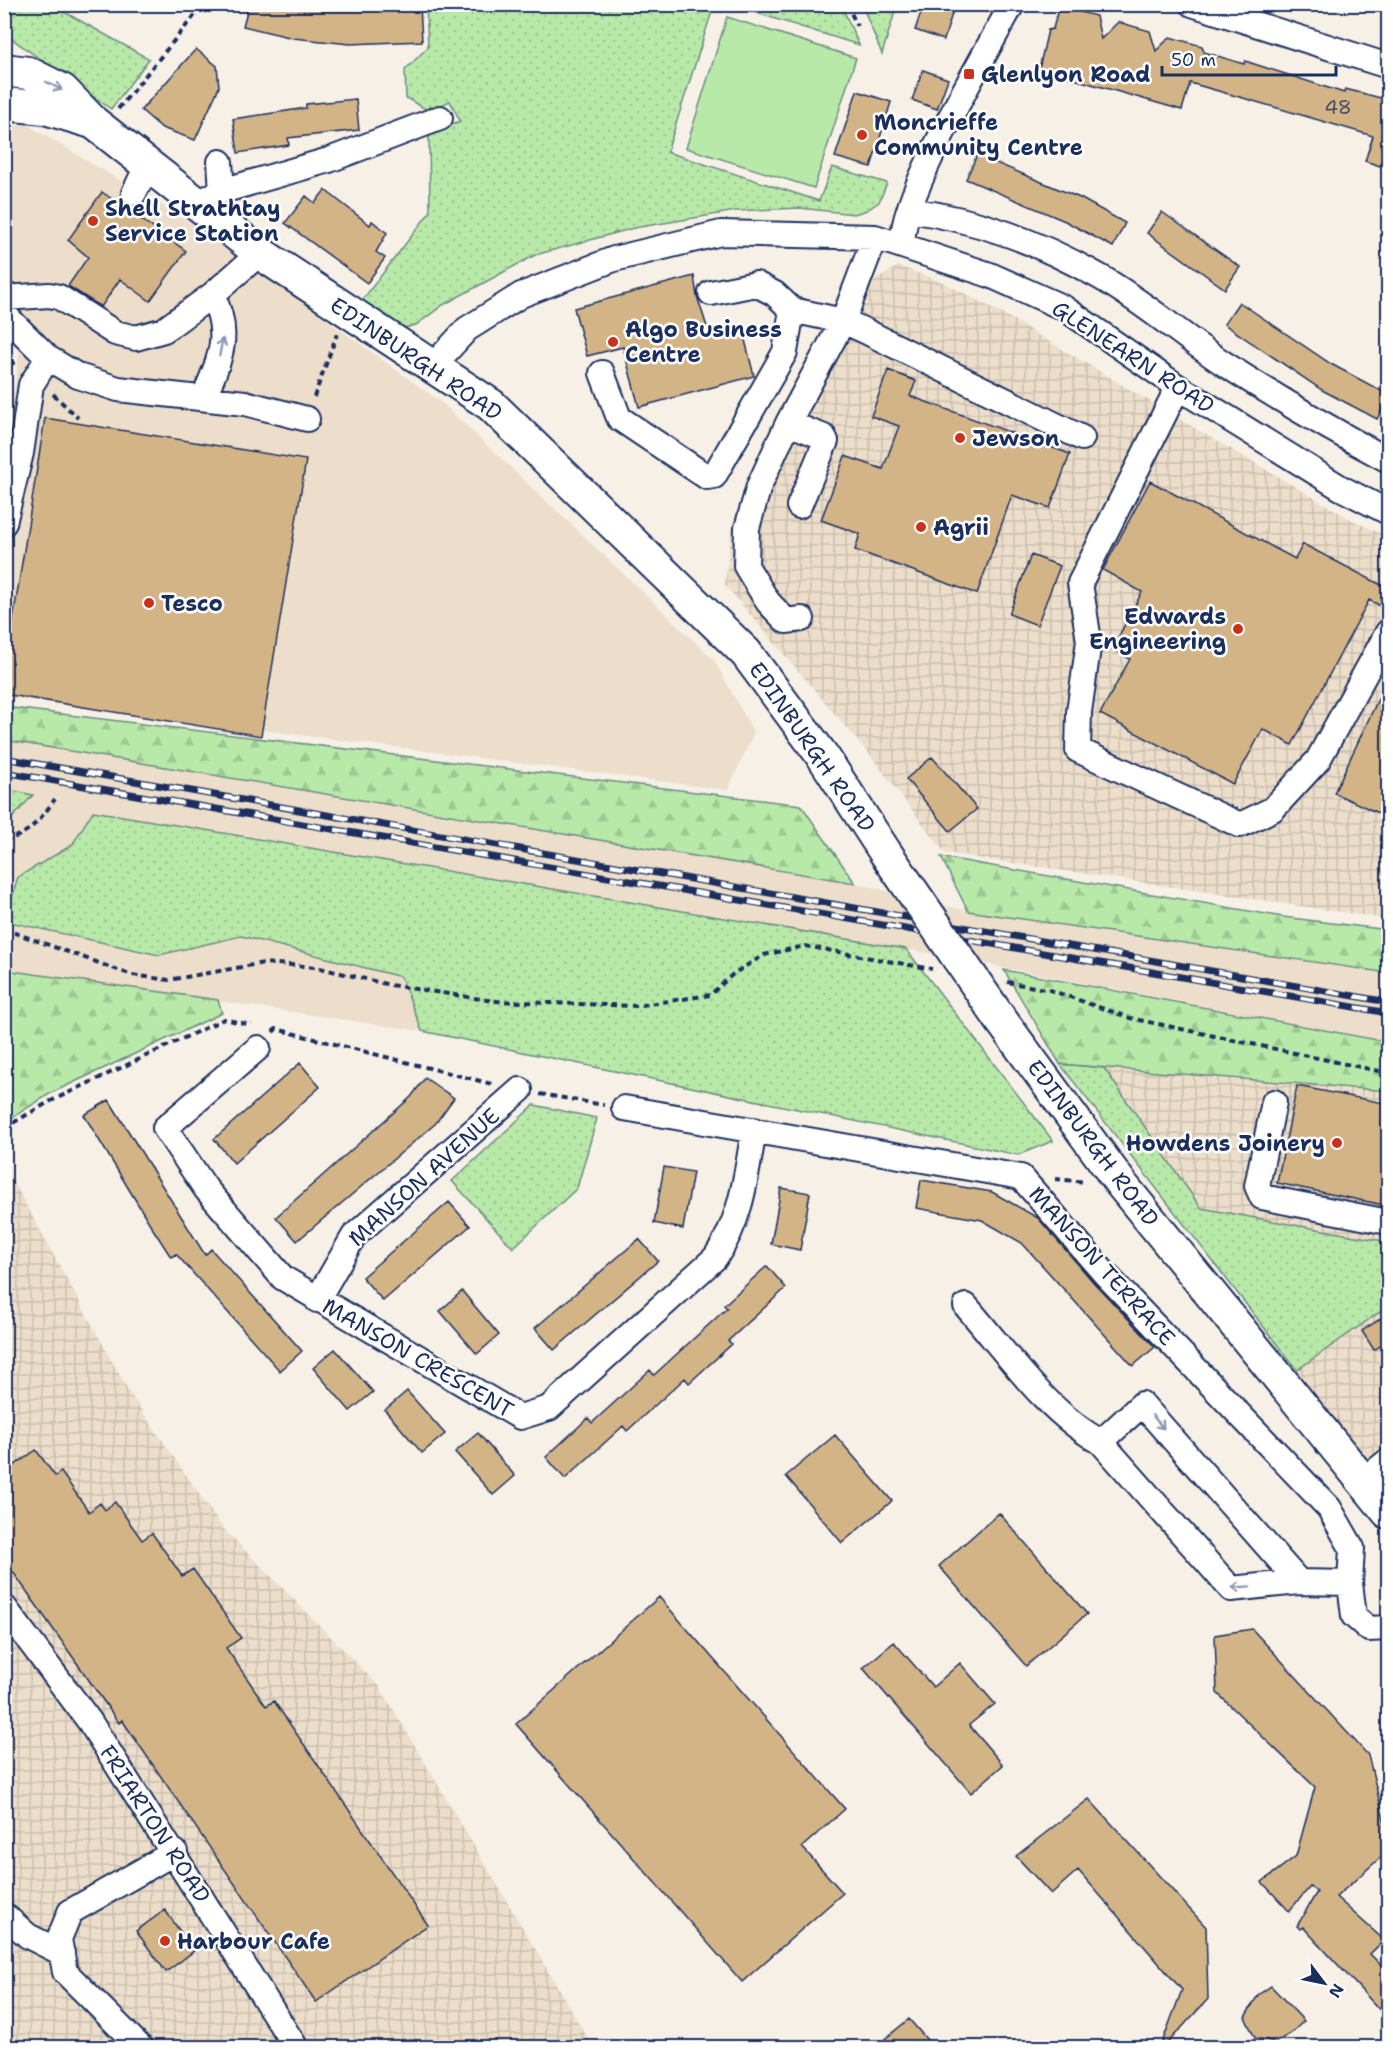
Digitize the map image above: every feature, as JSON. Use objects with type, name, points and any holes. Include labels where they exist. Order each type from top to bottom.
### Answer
[{"type":"main road","name":"EDINBURGH ROAD","points":[[4,70],[28,73],[62,90],[98,126],[148,164],[208,198],[261,252],[431,368],[491,405],[746,654],[824,758],[885,852],[1001,1020],[1122,1185],[1389,1512]]},
{"type":"main road","name":"EDINBURGH ROAD","points":[[4,104],[45,108],[98,126]]},
{"type":"street","points":[[903,244],[901,232],[920,178],[1012,4]]},
{"type":"street","points":[[1192,4],[1389,66]]},
{"type":"street","points":[[208,198],[329,160],[440,118]]},
{"type":"street","points":[[208,198],[220,162]]},
{"type":"street","points":[[134,193],[148,164]]},
{"type":"street","name":"GLENEARN ROAD","points":[[909,210],[946,215],[1009,232],[1102,278],[1223,363],[1315,420],[1389,460]]},
{"type":"street","name":"GLENEARN ROAD","points":[[431,368],[467,329],[521,295],[614,259],[721,233],[875,237],[903,244],[990,275],[1064,308],[1178,387],[1341,488],[1389,512]]},
{"type":"street","points":[[802,619],[786,621],[768,602],[746,566],[747,528],[759,486],[788,423],[843,321],[875,237]]},
{"type":"street","points":[[4,298],[49,295],[58,297],[115,333],[136,338],[164,330],[212,295],[261,252]]},
{"type":"street","points":[[711,292],[756,284],[775,294],[792,310],[843,321],[1082,438]]},
{"type":"street","points":[[204,397],[219,361],[224,332],[222,315],[212,295]]},
{"type":"street","points":[[602,373],[619,418],[707,477],[714,476],[785,352],[792,310]]},
{"type":"street","points":[[4,314],[48,358],[78,376],[118,388],[245,403],[307,419]]},
{"type":"street","points":[[4,523],[21,453],[31,385],[48,358]]},
{"type":"street","points":[[1178,387],[1080,583],[1089,641],[1079,712],[1078,750],[1240,825],[1273,809],[1318,760],[1389,632]]},
{"type":"street","points":[[788,423],[824,437],[826,441],[799,506]]},
{"type":"street","name":"MANSON CRESCENT","points":[[259,1033],[165,1128],[206,1189],[283,1278],[520,1417],[549,1408],[716,1258],[730,1236],[743,1201],[753,1130]]},
{"type":"street","name":"MANSON AVENUE","points":[[317,1300],[354,1236],[520,1090]]},
{"type":"street","points":[[1274,1102],[1257,1186],[1262,1197],[1389,1222]]},
{"type":"street","name":"MANSON TERRACE","points":[[624,1108],[1021,1177],[1105,1274],[1329,1508],[1352,1548],[1350,1583],[1354,1616],[1369,1629],[1389,1628]]},
{"type":"street","points":[[966,1306],[1060,1414],[1080,1431],[1101,1442],[1231,1589],[1299,1582],[1350,1583]]},
{"type":"street","points":[[1101,1442],[1142,1404],[1299,1582]]},
{"type":"street","points":[[1364,1480],[1389,1461]]},
{"type":"street","name":"FRIARTON ROAD","points":[[4,1607],[90,1722],[175,1852],[296,2048]]},
{"type":"street","points":[[141,2048],[65,1972],[59,1939],[70,1912],[175,1852]]},
{"type":"street","points":[[4,1915],[28,1936],[62,1953]]},
{"type":"path","points":[[98,126],[204,4]]},
{"type":"path","points":[[847,4],[856,26]]},
{"type":"path","points":[[307,419],[324,363],[347,311]]},
{"type":"path","points":[[4,840],[16,838],[39,822],[56,799]]},
{"type":"path","points":[[4,930],[132,975],[170,980],[264,963],[316,967],[390,985],[494,1001],[635,1006],[710,995],[733,974],[764,955],[805,946],[936,969]]},
{"type":"path","points":[[1004,982],[1050,990],[1130,1018],[1389,1073]]},
{"type":"path","points":[[4,1128],[51,1101],[224,1019],[259,1033],[276,1029],[520,1090],[624,1108]]},
{"type":"path","points":[[259,1033],[276,1029]]},
{"type":"path","points":[[1021,1177],[1122,1185]]},
{"type":"shaded area","points":[[26,124],[201,229],[442,403],[574,527],[714,660],[754,733],[728,790],[5,697],[5,461],[22,332],[5,301],[4,128]]},
{"type":"shaded area","points":[[898,266],[945,283],[1003,314],[1352,520],[1388,537],[1388,919],[945,853],[870,755],[725,585],[731,532],[867,286]]},
{"type":"shaded area","points":[[5,740],[855,883],[968,911],[1388,973],[1388,1042],[907,949],[1053,1141],[1018,1155],[422,1031],[5,970]]},
{"type":"shaded area","points":[[1060,1064],[1388,1091],[1388,1487],[1297,1370]]},
{"type":"shaded area","points":[[4,1165],[129,1392],[221,1526],[380,1687],[593,2047],[5,2047]]},
{"type":"green space","points":[[4,5],[52,5],[149,59],[111,109],[5,34]]},
{"type":"green space","points":[[426,5],[714,5],[667,152],[819,201],[832,167],[887,183],[879,202],[867,210],[854,214],[800,208],[736,211],[634,228],[535,255],[443,305],[416,325],[404,328],[391,324],[360,303],[430,212],[429,133],[460,121],[450,101],[429,111],[406,98],[405,70],[428,47]]},
{"type":"green space","points":[[731,5],[841,5],[859,45]]},
{"type":"green space","points":[[862,5],[897,5],[882,54]]},
{"type":"green space","points":[[727,17],[856,58],[814,188],[686,148]]},
{"type":"green space","points":[[4,707],[801,805],[855,883],[5,740]]},
{"type":"green space","points":[[4,789],[33,795],[12,818],[5,821]]},
{"type":"green space","points":[[93,811],[906,949],[1053,1141],[1018,1155],[422,1031],[401,977],[241,936],[159,955],[5,921],[18,877],[72,845]]},
{"type":"green space","points":[[941,857],[1283,917],[1388,930],[1388,973],[968,911]]},
{"type":"green space","points":[[5,970],[218,1000],[222,1013],[51,1093],[5,1122]]},
{"type":"green space","points":[[1004,970],[1388,1042],[1388,1091],[1060,1064]]},
{"type":"green space","points":[[1060,1064],[1104,1068],[1201,1208],[1388,1242],[1388,1306],[1297,1370]]},
{"type":"green space","points":[[534,1105],[597,1118],[577,1188],[513,1248],[452,1181]]},
{"type":"building","points":[[249,4],[301,4],[369,11],[369,8],[420,6],[422,41],[350,44],[293,38],[243,26]]},
{"type":"building","points":[[924,4],[955,4],[944,40],[915,30]]},
{"type":"building","points":[[1065,8],[1096,16],[1101,39],[1118,22],[1150,31],[1156,51],[1170,37],[1202,46],[1204,52],[1244,64],[1245,61],[1344,93],[1345,89],[1389,100],[1389,169],[1365,161],[1373,136],[1250,100],[1190,83],[1182,110],[1039,69],[1048,30],[1053,29],[1058,9]]},
{"type":"building","points":[[196,49],[217,66],[219,87],[195,140],[162,128],[141,110]]},
{"type":"building","points":[[923,70],[948,79],[937,109],[912,100]]},
{"type":"building","name":"Moncrieffe Community Centre","points":[[857,91],[891,102],[871,167],[835,157]]},
{"type":"building","points":[[356,99],[359,130],[288,138],[289,145],[238,153],[233,119],[306,108],[306,104]]},
{"type":"building","points":[[977,155],[1080,198],[1125,223],[1113,247],[1065,221],[966,179]]},
{"type":"building","points":[[325,190],[370,225],[372,221],[387,233],[376,252],[385,258],[367,283],[285,223],[306,196],[315,203]]},
{"type":"building","points":[[102,192],[186,251],[150,301],[120,279],[101,307],[68,286],[88,257],[68,240]]},
{"type":"building","points":[[1162,212],[1240,267],[1225,289],[1147,233]]},
{"type":"building","name":"Algo Business Centre","points":[[694,276],[697,296],[710,336],[742,328],[754,376],[639,407],[623,347],[587,356],[574,308]]},
{"type":"building","points":[[1239,302],[1331,364],[1389,395],[1377,419],[1322,390],[1224,324]]},
{"type":"building","points":[[888,370],[916,381],[910,396],[1070,454],[1050,508],[1012,495],[977,594],[855,550],[860,534],[821,520],[845,456],[883,469],[899,426],[871,416]]},
{"type":"building","name":"Tesco","points":[[45,418],[306,460],[261,736],[4,694],[4,651],[8,651]]},
{"type":"building","name":"Edwards Engineering","points":[[1150,481],[1295,559],[1303,544],[1389,589],[1389,610],[1369,600],[1292,745],[1263,729],[1233,784],[1100,714],[1130,659],[1112,649],[1142,592],[1103,570]]},
{"type":"building","points":[[1031,555],[1060,566],[1037,625],[1009,614]]},
{"type":"building","points":[[1389,676],[1389,818],[1334,793]]},
{"type":"building","points":[[932,757],[977,809],[950,831],[906,779]]},
{"type":"building","points":[[300,1063],[320,1087],[234,1163],[214,1139]]},
{"type":"building","points":[[425,1078],[454,1098],[435,1124],[297,1241],[276,1217],[411,1097]]},
{"type":"building","name":"Howdens Joinery","points":[[1297,1086],[1389,1104],[1389,1183],[1384,1205],[1277,1183]]},
{"type":"building","points":[[109,1100],[205,1255],[211,1249],[302,1351],[280,1371],[176,1254],[171,1257],[153,1229],[84,1115]]},
{"type":"building","points":[[664,1167],[693,1172],[683,1229],[654,1223]]},
{"type":"building","points":[[921,1180],[992,1192],[1038,1218],[1095,1284],[1155,1347],[1133,1366],[1022,1243],[982,1220],[916,1208]]},
{"type":"building","points":[[781,1188],[810,1193],[800,1250],[771,1244]]},
{"type":"building","points":[[449,1202],[470,1226],[383,1301],[362,1277]]},
{"type":"building","points":[[639,1239],[658,1261],[554,1350],[535,1328]]},
{"type":"building","points":[[767,1266],[786,1288],[728,1341],[732,1344],[689,1383],[685,1378],[627,1431],[623,1426],[565,1479],[546,1457],[588,1418],[592,1423],[650,1370],[654,1375],[727,1308],[724,1305]]},
{"type":"building","points":[[462,1291],[499,1335],[477,1354],[440,1311]]},
{"type":"building","points":[[1389,1313],[1389,1340],[1374,1350],[1362,1331]]},
{"type":"building","points":[[335,1349],[373,1392],[350,1411],[313,1368]]},
{"type":"building","points":[[407,1391],[445,1434],[422,1453],[385,1410]]},
{"type":"building","points":[[478,1433],[515,1476],[493,1495],[455,1452]]},
{"type":"building","points":[[835,1435],[892,1501],[842,1543],[786,1476]]},
{"type":"building","points":[[36,1450],[55,1476],[61,1472],[89,1512],[100,1503],[105,1510],[115,1502],[142,1540],[152,1533],[182,1576],[193,1569],[241,1638],[226,1648],[266,1706],[274,1701],[428,1925],[316,2002],[122,1720],[119,1723],[4,1559],[4,1473]]},
{"type":"building","points":[[999,1513],[1087,1614],[1026,1666],[939,1566]]},
{"type":"building","points":[[659,1597],[845,1809],[802,1847],[843,1893],[742,1982],[516,1724]]},
{"type":"building","points":[[1252,1629],[1368,1755],[1389,1839],[1389,1850],[1336,1897],[1384,1940],[1370,1954],[1389,1973],[1389,2020],[1303,1927],[1300,1929],[1297,1926],[1317,1892],[1310,1887],[1289,1911],[1262,1882],[1296,1856],[1315,1787],[1217,1693],[1215,1635]]},
{"type":"building","points":[[894,1642],[933,1687],[960,1663],[995,1704],[969,1725],[1003,1765],[971,1793],[863,1668]]},
{"type":"building","points":[[1089,1799],[1206,1927],[1208,1999],[1163,2048],[1160,2048],[1182,1990],[1078,1870],[1051,1894],[1016,1856]]},
{"type":"building","name":"Harbour Cafe","points":[[165,1910],[194,1951],[166,1972],[136,1931]]},
{"type":"building","points":[[1271,1986],[1304,2021],[1290,2034],[1276,2042],[1255,2038],[1245,2017],[1258,1995]]},
{"type":"building","points":[[909,2019],[934,2048],[874,2048]]},
{"type":"railway","points":[[4,758],[1388,1002]]},
{"type":"railway","points":[[4,772],[1388,1013]]},
{"type":"place","name":"Glenlyon Road","points":[[969,74]]},
{"type":"place","name":"Moncrieffe Community Centre","points":[[862,135]]},
{"type":"place","name":"Shell Strathtay Service Station","points":[[93,221]]},
{"type":"place","name":"Algo Business Centre","points":[[613,342]]},
{"type":"place","name":"Jewson","points":[[960,438]]},
{"type":"place","name":"Agrii","points":[[921,527]]},
{"type":"place","name":"Tesco","points":[[149,603]]},
{"type":"place","name":"Edwards Engineering","points":[[1238,629]]},
{"type":"place","name":"Howdens Joinery","points":[[1337,1143]]},
{"type":"place","name":"Harbour Cafe","points":[[165,1941]]}]
